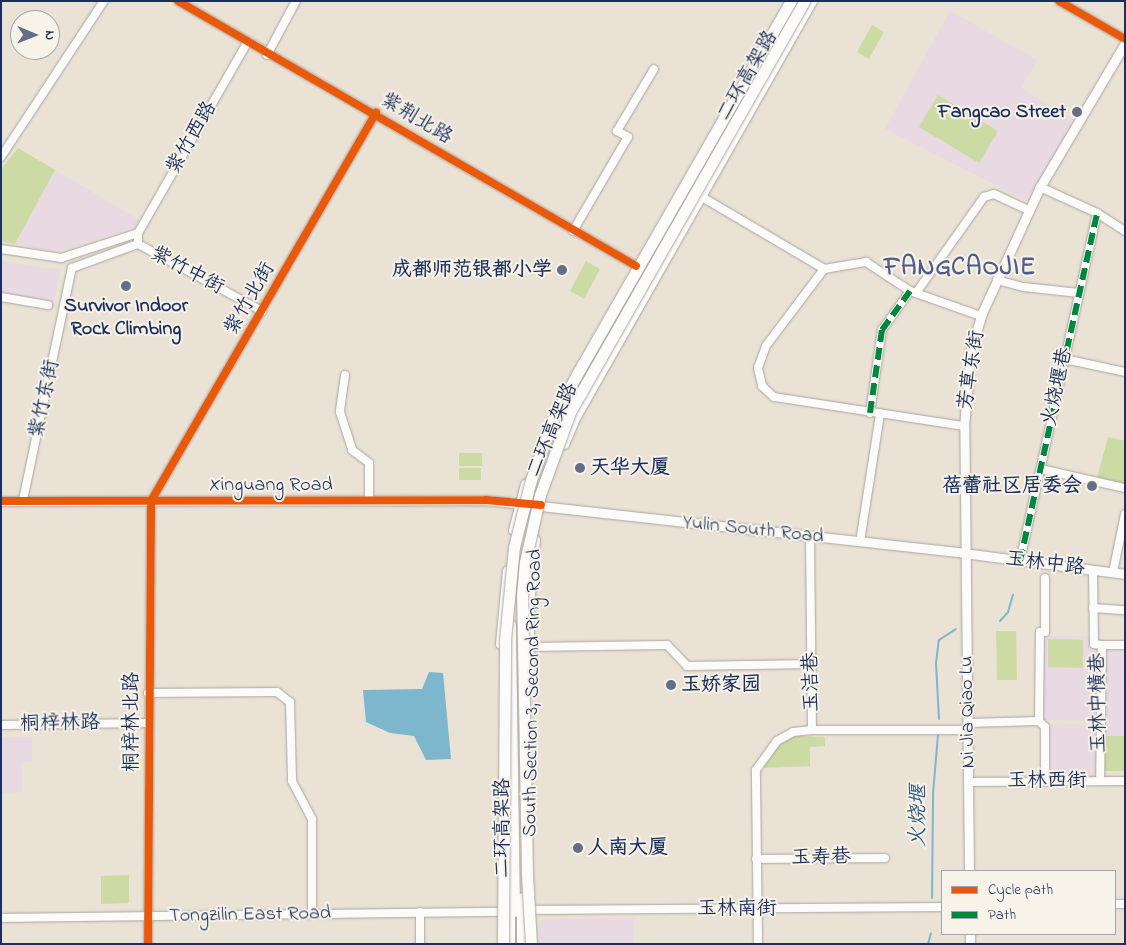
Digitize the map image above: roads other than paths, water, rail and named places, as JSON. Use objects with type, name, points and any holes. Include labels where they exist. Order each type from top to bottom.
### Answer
[{"type":"highway","name":"二环高架路","points":[[503,944],[503,709],[510,586],[521,516],[552,421],[791,1]]},
{"type":"highway","name":"二环高架路","points":[[533,944],[527,874],[522,595],[525,562],[540,496],[570,412],[804,1]]},
{"type":"highway","points":[[509,944],[508,623],[516,517]]},
{"type":"highway","points":[[527,944],[522,673],[524,594],[534,546]]},
{"type":"highway","points":[[510,586],[518,882],[522,944]]},
{"type":"highway","points":[[514,944],[518,882],[518,664],[522,595]]},
{"type":"main road","name":"South Section 3, Second Ring Road","points":[[499,944],[500,638],[519,503],[558,404],[636,266],[791,1]]},
{"type":"main road","name":"South Section 3, Second Ring Road","points":[[533,944],[531,910],[529,647],[534,546],[541,505],[575,418],[812,1]]},
{"type":"main road","name":"芳草东街","points":[[964,553],[964,426],[971,349],[981,316],[1040,188],[1125,44]]},
{"type":"main road","name":"Xinguang Road","points":[[1,501],[369,501],[541,505]]},
{"type":"main road","name":"Yulin South Road","points":[[541,505],[964,553]]},
{"type":"main road","name":"玉林中路","points":[[964,553],[1125,574]]},
{"type":"main road","name":"Ni Jia Qiao Lu","points":[[964,553],[969,870]]},
{"type":"main road","points":[[500,825],[508,787]]},
{"type":"street","points":[[1,157],[104,1]]},
{"type":"street","name":"紫荆北路","points":[[178,1],[247,43],[376,113],[573,231],[636,266]]},
{"type":"street","points":[[267,54],[296,1]]},
{"type":"street","points":[[1059,1],[1125,38]]},
{"type":"street","name":"紫竹西路","points":[[138,233],[247,43]]},
{"type":"street","points":[[573,231],[628,137],[618,130],[654,69]]},
{"type":"street","name":"紫竹北街","points":[[151,501],[376,113]]},
{"type":"street","points":[[1040,188],[1097,213],[1125,231]]},
{"type":"street","points":[[870,413],[882,330],[984,197],[994,194],[1029,210]]},
{"type":"street","points":[[702,197],[824,269],[866,262],[913,292],[981,316]]},
{"type":"street","name":"火烧堰巷","points":[[1020,561],[1097,213]]},
{"type":"street","name":"紫竹中街","points":[[1,249],[60,258],[138,233],[138,244]]},
{"type":"street","name":"紫竹中街","points":[[72,268],[138,244],[262,311]]},
{"type":"street","points":[[60,258],[72,268]]},
{"type":"street","name":"紫竹东街","points":[[24,500],[72,268]]},
{"type":"street","points":[[824,269],[766,346],[758,368],[762,386],[774,397],[964,426]]},
{"type":"street","points":[[997,280],[1024,287],[1079,293]]},
{"type":"street","points":[[1,297],[48,305]]},
{"type":"street","points":[[1069,360],[1125,372]]},
{"type":"street","points":[[345,375],[340,412],[352,450],[369,463],[369,501]]},
{"type":"street","points":[[860,542],[880,414]]},
{"type":"street","points":[[1046,470],[1125,488]]},
{"type":"street","name":"桐梓林北路","points":[[148,944],[148,692],[151,501]]},
{"type":"street","points":[[1113,572],[1125,514]]},
{"type":"street","name":"玉洁巷","points":[[810,537],[812,730],[968,726],[1039,721]]},
{"type":"street","name":"玉林中横巷","points":[[1093,570],[1094,644],[1102,645],[1100,781]]},
{"type":"street","points":[[1045,578],[1045,632],[1040,632],[1039,721],[1045,727],[1045,781]]},
{"type":"street","points":[[1094,608],[1125,610]]},
{"type":"street","points":[[1102,645],[1125,645]]},
{"type":"street","points":[[529,647],[667,646],[687,666],[812,664]]},
{"type":"street","points":[[148,692],[277,692],[290,702],[292,781],[312,819],[312,914]]},
{"type":"street","name":"桐梓林路","points":[[1,726],[148,722]]},
{"type":"street","points":[[758,944],[756,770],[777,741],[793,732],[812,730]]},
{"type":"street","name":"玉林西街","points":[[969,782],[1125,781]]},
{"type":"street","name":"玉寿巷","points":[[756,859],[885,858]]},
{"type":"street","name":"玉林南街","points":[[531,910],[941,907]]},
{"type":"street","points":[[420,912],[420,944]]},
{"type":"street","name":"Tongzilin East Road","points":[[1,918],[499,912]]},
{"type":"water","points":[[429,672],[443,673],[451,759],[426,760],[414,736],[390,733],[366,722],[363,690],[422,689]]},
{"type":"waterway","name":"火烧堰","points":[[1000,621],[1008,612],[1013,595]]},
{"type":"waterway","name":"火烧堰","points":[[939,719],[936,663],[939,640],[956,629]]},
{"type":"waterway","name":"火烧堰","points":[[932,898],[933,794],[938,735]]},
{"type":"waterway","name":"火烧堰","points":[[928,944],[931,933]]},
{"type":"place","name":"Fangcao Street","points":[[1077,112]]},
{"type":"place","name":"成都师范银都小学","points":[[562,270]]},
{"type":"place","name":"Survivor Indoor Rock Climbing","points":[[126,286]]},
{"type":"place","name":"天华大厦","points":[[580,468]]},
{"type":"place","name":"蓓蕾社区居委会","points":[[1092,486]]},
{"type":"place","name":"玉娇家园","points":[[671,685]]},
{"type":"place","name":"人南大厦","points":[[578,848]]},
{"type":"district","name":"FANGCAOJIE","points":[[960,268]]}]
